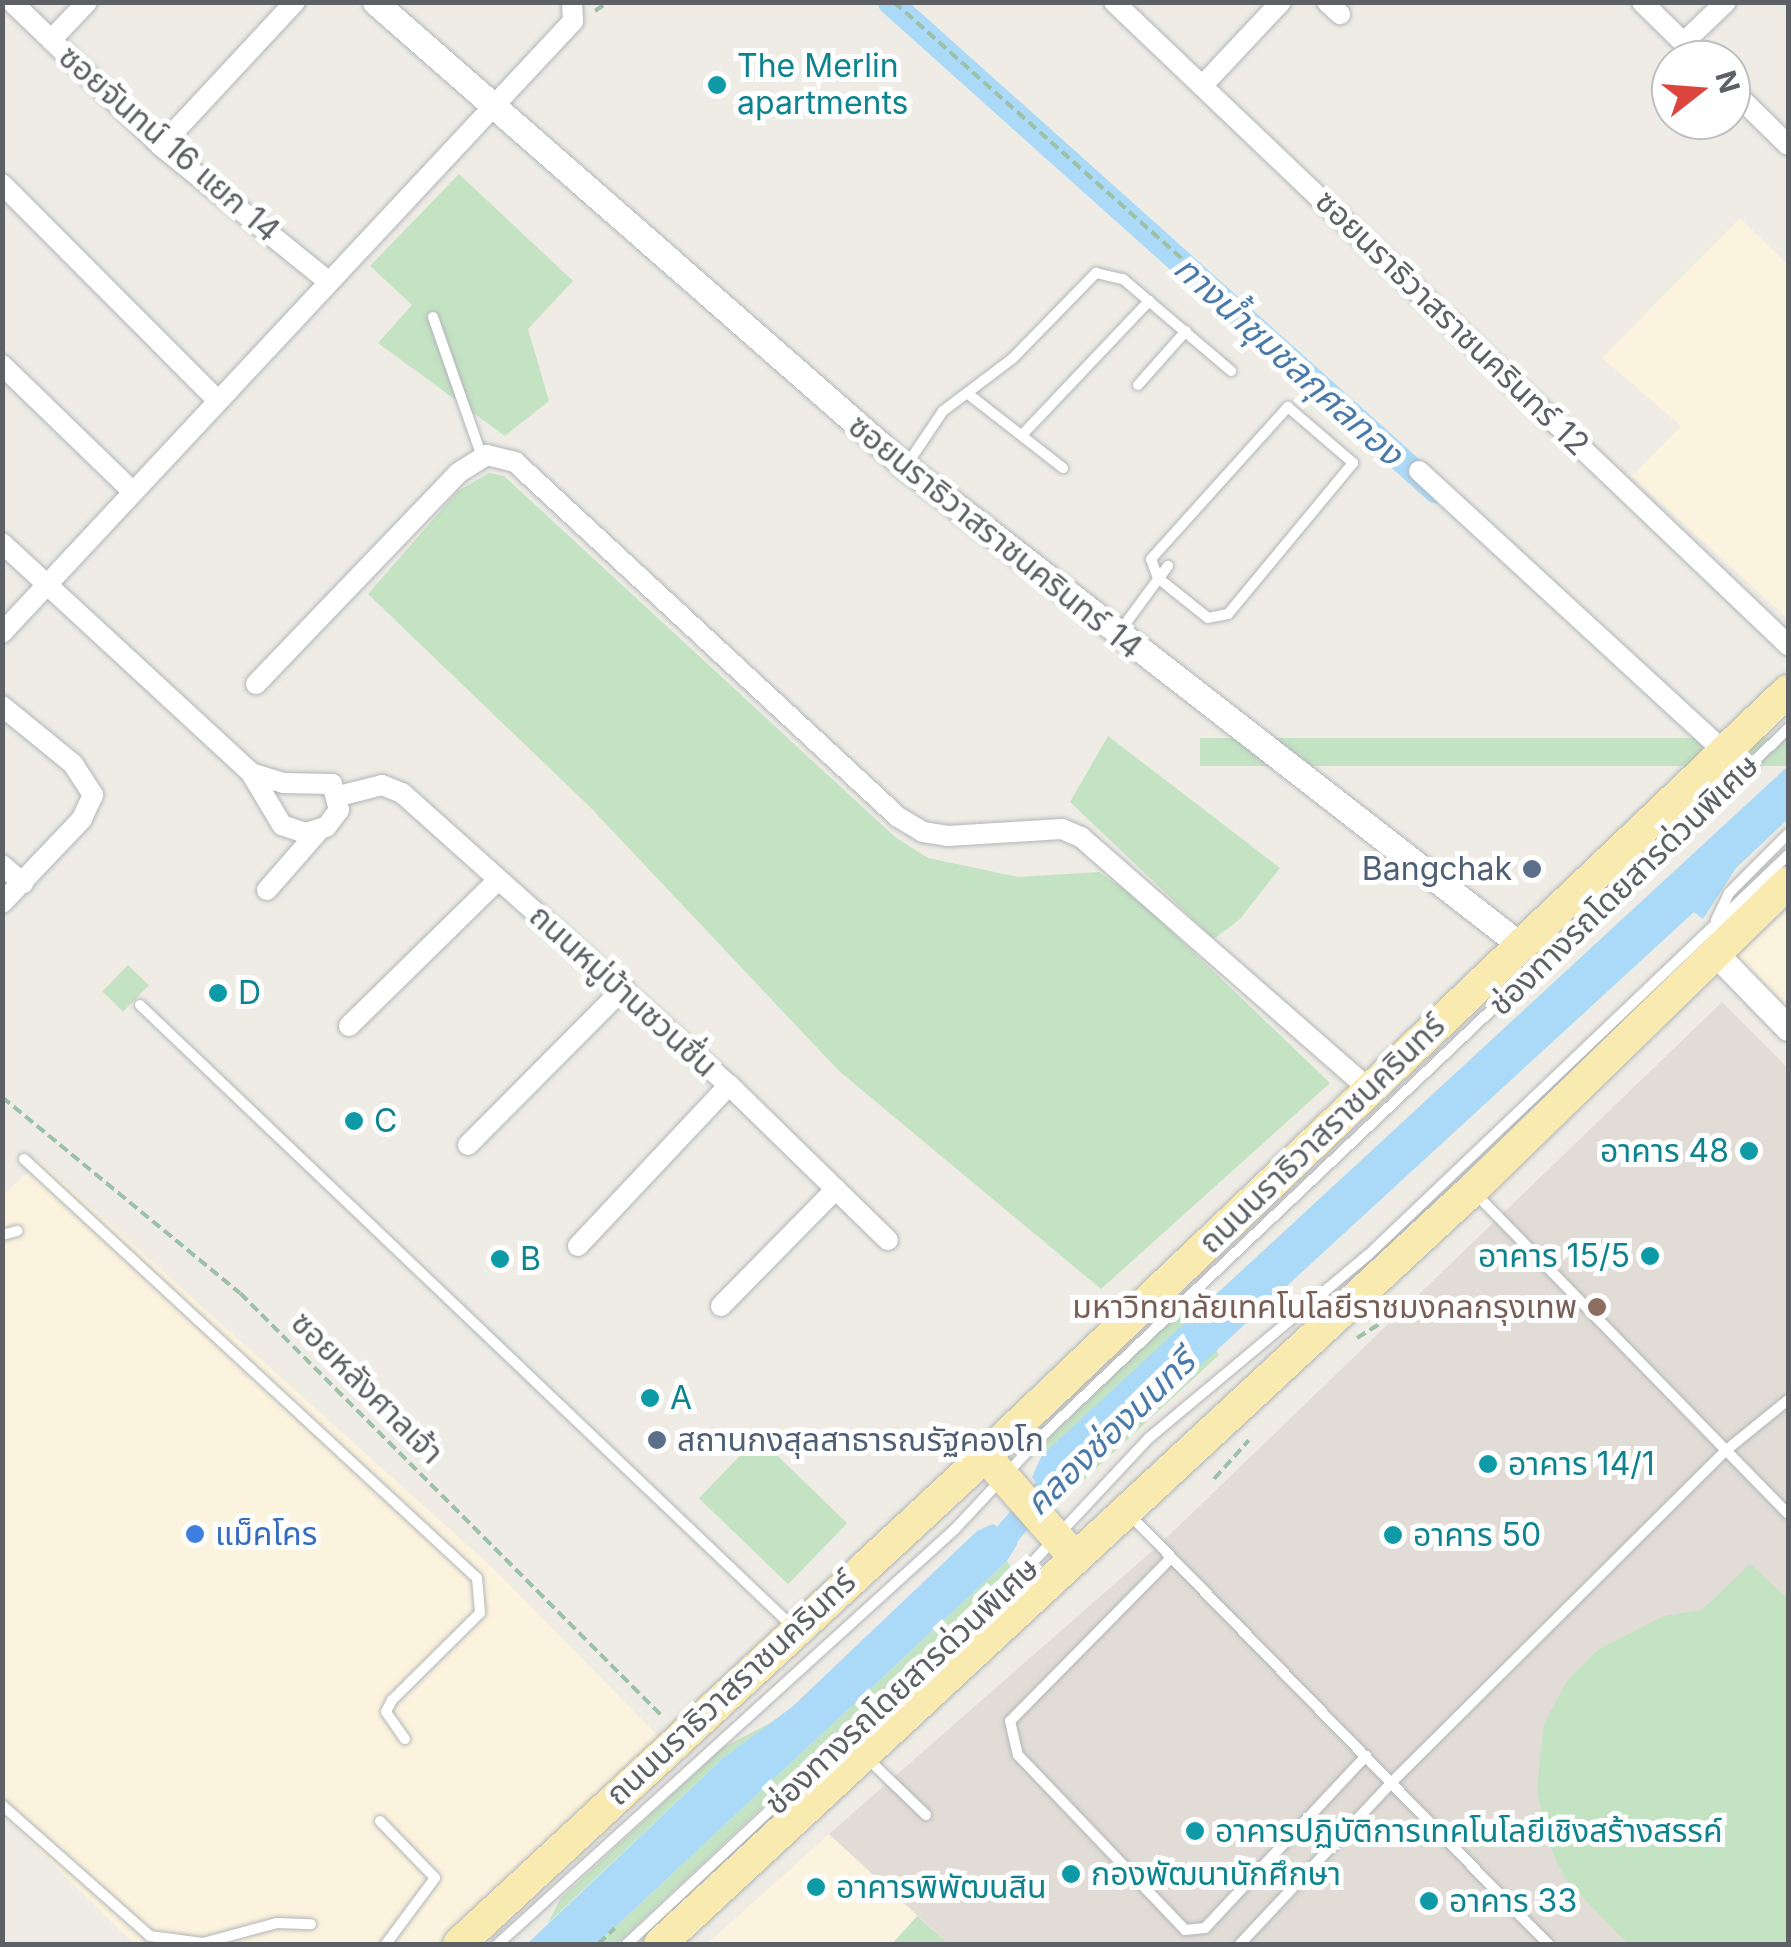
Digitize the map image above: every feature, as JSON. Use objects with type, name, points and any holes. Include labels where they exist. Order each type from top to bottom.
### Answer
[{"type":"main road","name":"ถนนนราธิวาสราชนครินทร์","points":[[459,1944],[795,1629],[1002,1477],[1369,1089],[1788,691]]},
{"type":"main road","points":[[660,1944],[867,1757],[1058,1541],[1126,1511],[1472,1190],[1714,939],[1788,883]]},
{"type":"main road","points":[[1002,1477],[1058,1541]]},
{"type":"street","name":"ซอยจันทน์ 16 แยก 14","points":[[12,2],[161,146],[328,282]]},
{"type":"street","points":[[52,40],[87,2]]},
{"type":"street","points":[[161,146],[295,2]]},
{"type":"street","name":"ซอยนราธิวาสราชนครินทร์ 14","points":[[375,2],[490,107],[518,123],[767,352],[906,467],[1116,636],[1519,944]]},
{"type":"street","points":[[2,634],[216,399],[572,21],[572,2]]},
{"type":"street","name":"ซอยนราธิวาสราชนครินทร์ 12","points":[[1114,2],[1788,645]]},
{"type":"street","points":[[1202,86],[1281,2]]},
{"type":"street","points":[[1642,2],[1681,40]]},
{"type":"street","points":[[1687,40],[1726,2]]},
{"type":"street","points":[[1751,109],[1788,146]]},
{"type":"street","points":[[2,184],[216,399]]},
{"type":"street","points":[[2,365],[133,492]]},
{"type":"street","points":[[256,684],[458,473],[482,458],[515,462],[898,817],[923,832],[948,836],[1062,828],[1081,838],[1369,1089]]},
{"type":"street","points":[[1419,471],[1724,751]]},
{"type":"street","points":[[2,543],[251,772],[282,825],[305,833],[321,828]]},
{"type":"street","points":[[2,706],[73,764],[93,796],[82,818],[2,903]]},
{"type":"street","name":"ถนนหมู่บ้านชวนชื่น","points":[[251,772],[284,783],[332,784],[339,796],[382,785],[402,793],[497,881],[624,988],[888,1240]]},
{"type":"street","points":[[268,890],[339,810],[339,796]]},
{"type":"street","points":[[2,865],[23,884]]},
{"type":"street","points":[[349,1026],[497,881]]},
{"type":"street","points":[[1714,939],[1788,1028]]},
{"type":"street","points":[[468,1145],[624,988]]},
{"type":"street","points":[[578,1246],[729,1085]]},
{"type":"street","points":[[721,1306],[836,1189]]},
{"type":"lane","points":[[906,467],[943,410],[1014,358],[1096,273],[1123,279],[1230,371]]},
{"type":"lane","points":[[1022,436],[1149,301]]},
{"type":"lane","points":[[434,317],[482,458]]},
{"type":"lane","points":[[1138,385],[1186,331]]},
{"type":"lane","points":[[967,393],[1062,468]]},
{"type":"lane","points":[[1286,408],[1353,461],[1224,616],[1207,618],[1158,578],[1152,557],[1286,408]]},
{"type":"lane","points":[[1116,636],[1168,566]]},
{"type":"lane","name":"ช่องทางรถโดยสารด่วนพิเศษ","points":[[498,1944],[723,1735],[796,1679],[1002,1477],[1788,728]]},
{"type":"lane","points":[[1714,939],[1729,893],[1788,834]]},
{"type":"lane","name":"ช่องทางรถโดยสารด่วนพิเศษ","points":[[627,1944],[1058,1541],[1149,1438],[1367,1256],[1714,939],[1788,856]]},
{"type":"lane","points":[[140,1005],[795,1629]]},
{"type":"lane","points":[[24,1160],[477,1578],[480,1613],[392,1700],[386,1712],[404,1738]]},
{"type":"lane","points":[[1472,1190],[1788,1514]]},
{"type":"lane","points":[[2,1236],[17,1231]]},
{"type":"lane","points":[[1240,1944],[1391,1783],[1724,1452],[1788,1400]]},
{"type":"lane","points":[[1126,1511],[1548,1944]]},
{"type":"lane","points":[[1171,1558],[1010,1721],[1018,1755],[1184,1930],[1204,1928],[1366,1756]]},
{"type":"lane","points":[[867,1757],[926,1815]]},
{"type":"lane","points":[[2,1805],[150,1936],[203,1943],[277,1924],[311,1924]]},
{"type":"lane","points":[[380,1821],[435,1878],[386,1944]]},
{"type":"path","points":[[894,2],[1419,471]]},
{"type":"path","name":"ซอยหลังศาลเจ้า","points":[[2,1097],[240,1293],[679,1734]]},
{"type":"path","points":[[1344,1346],[1378,1325]]},
{"type":"path","points":[[1214,1480],[1249,1440]]},
{"type":"shaded area","points":[[1740,218],[1788,265],[1788,619],[1632,476],[1681,426],[1602,358]]},
{"type":"shaded area","points":[[1788,909],[1788,1015],[1735,959]]},
{"type":"shaded area","name":"มหาวิทยาลัยเทคโนโลยีราชมงคลกรุงเทพ","points":[[1722,1002],[1788,1068],[1788,1944],[949,1944],[829,1834],[1159,1545]]},
{"type":"shaded area","name":"แม็คโคร","points":[[40,1161],[495,1570],[660,1738],[439,1944],[134,1944],[3,1815],[2,1196]]},
{"type":"shaded area","points":[[829,1834],[917,1916],[892,1944],[707,1944]]},
{"type":"green space","points":[[459,174],[573,281],[528,329],[549,401],[505,436],[378,343],[412,305],[370,266]]},
{"type":"green space","points":[[489,473],[504,476],[895,837],[928,858],[1018,877],[1099,872],[1137,898],[1330,1083],[1101,1289],[839,1071],[589,806],[368,594],[458,491]]},
{"type":"green space","points":[[1108,736],[1280,868],[1240,919],[1214,939],[1070,802]]},
{"type":"green space","points":[[1200,738],[1788,738],[1788,766],[1200,766]]},
{"type":"green space","points":[[128,965],[149,985],[123,1012],[102,992]]},
{"type":"green space","points":[[1179,1311],[1189,1321],[1042,1455],[1040,1446]]},
{"type":"green space","points":[[1214,1348],[1219,1355],[1076,1487],[1074,1481]]},
{"type":"green space","points":[[758,1437],[847,1523],[788,1584],[699,1498]]},
{"type":"green space","points":[[1007,1561],[1011,1567],[894,1683],[617,1944],[597,1944]]},
{"type":"green space","points":[[1750,1564],[1788,1599],[1788,1944],[1628,1944],[1564,1878],[1545,1834],[1537,1788],[1544,1724],[1567,1681],[1599,1649],[1664,1616],[1702,1610]]},
{"type":"green space","points":[[772,1722],[723,1758],[548,1923],[560,1899],[722,1748]]},
{"type":"green space","points":[[917,1916],[949,1944],[892,1944]]},
{"type":"water","points":[[1788,766],[1788,819],[1736,868],[1703,919],[1694,912],[1070,1485],[1046,1492],[1038,1485],[1032,1477],[1042,1455]]},
{"type":"water","points":[[993,1524],[1018,1543],[1007,1561],[597,1944],[527,1944],[723,1758],[792,1707],[977,1531]]},
{"type":"waterway","name":"ทางน้ำชุมชลกุศลทอง","points":[[890,2],[1435,490]]},
{"type":"waterway","name":"คลองช่องนนทรี","points":[[987,1556],[1066,1466]]},
{"type":"place","name":"The Merlin apartments","points":[[717,85]]},
{"type":"place","name":"Bangchak","points":[[1532,869]]},
{"type":"place","name":"D","points":[[218,993]]},
{"type":"place","name":"C","points":[[354,1121]]},
{"type":"place","name":"อาคาร 48","points":[[1749,1151]]},
{"type":"place","name":"อาคาร 15/5","points":[[1650,1256]]},
{"type":"place","name":"B","points":[[500,1259]]},
{"type":"place","name":"มหาวิทยาลัยเทคโนโลยีราชมงคลกรุงเทพ","points":[[1597,1307]]},
{"type":"place","name":"A","points":[[650,1398]]},
{"type":"place","name":"สถานกงสุลสาธารณรัฐคองโก","points":[[657,1440]]},
{"type":"place","name":"อาคาร 14/1","points":[[1488,1464]]},
{"type":"place","name":"แม็คโคร","points":[[195,1534]]},
{"type":"place","name":"อาคาร 50","points":[[1393,1535]]},
{"type":"place","name":"อาคารปฏิบัติการเทคโนโลยีเชิงสร้างสรรค์","points":[[1195,1831]]},
{"type":"place","name":"กองพัฒนานักศึกษา","points":[[1071,1874]]},
{"type":"place","name":"อาคารพิพัฒนสิน","points":[[816,1887]]},
{"type":"place","name":"อาคาร 33","points":[[1429,1901]]}]
